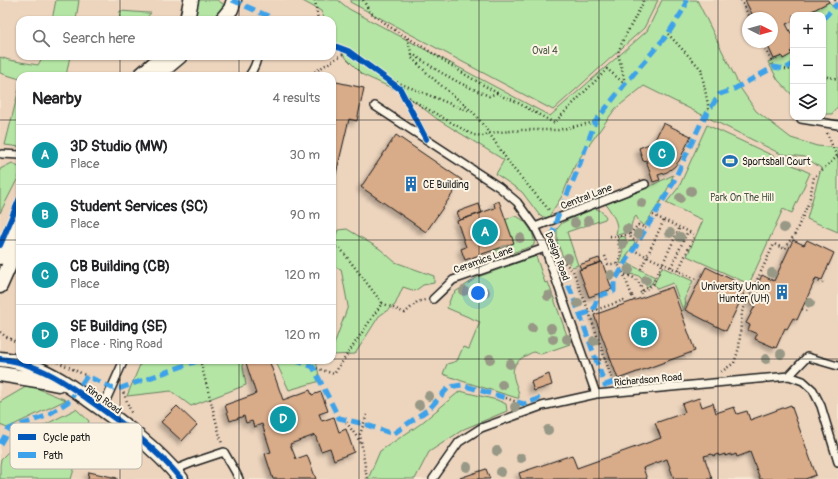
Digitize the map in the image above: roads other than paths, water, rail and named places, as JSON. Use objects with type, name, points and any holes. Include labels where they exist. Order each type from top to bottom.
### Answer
[{"type":"street","points":[[188,16],[191,0]]},
{"type":"street","points":[[225,16],[231,9],[234,0]]},
{"type":"street","points":[[145,72],[158,60]]},
{"type":"street","points":[[161,72],[175,60]]},
{"type":"street","points":[[0,257],[16,223]]},
{"type":"street","points":[[0,286],[16,250]]},
{"type":"street","name":"Ring Road","points":[[0,359],[16,361]]},
{"type":"street","name":"Ring Road","points":[[35,364],[45,372],[72,388],[120,423]]},
{"type":"street","name":"Ring Road","points":[[0,374],[43,381],[72,388]]},
{"type":"street","name":"Ring Road","points":[[0,383],[17,380],[43,381]]},
{"type":"street","name":"Ring Road","points":[[142,441],[177,474]]},
{"type":"lane","points":[[252,72],[257,60]]},
{"type":"lane","name":"Design Road","points":[[375,106],[499,187],[517,202],[535,227],[545,248],[596,394]]},
{"type":"lane","points":[[807,120],[838,125]]},
{"type":"lane","points":[[2,154],[16,155]]},
{"type":"lane","name":"Central Lane","points":[[535,227],[645,184]]},
{"type":"lane","name":"Ceramics Lane","points":[[433,299],[454,280],[545,248]]},
{"type":"lane","points":[[838,366],[807,357],[789,376],[802,382],[813,390],[821,406],[838,462]]},
{"type":"lane","points":[[102,409],[122,364]]},
{"type":"lane","name":"Richardson Road","points":[[433,479],[460,442],[481,428],[542,406],[596,394],[789,376]]},
{"type":"lane","points":[[177,474],[194,462],[224,452],[236,471],[239,479]]},
{"type":"place","name":"CB Building (CB)","points":[[662,154]]},
{"type":"place","name":"Sportsball Court","points":[[730,161]]},
{"type":"place","name":"CE Building","points":[[411,184]]},
{"type":"place","name":"3D Studio (MW)","points":[[485,232]]},
{"type":"place","name":"University Union Hunter (UH)","points":[[782,292]]},
{"type":"place","name":"Student Services (SC)","points":[[644,333]]},
{"type":"place","name":"SE Building (SE)","points":[[283,419]]},
{"type":"park label","name":"Oval 4","points":[[545,50]]},
{"type":"park label","name":"Park On The Hill","points":[[742,197]]}]
